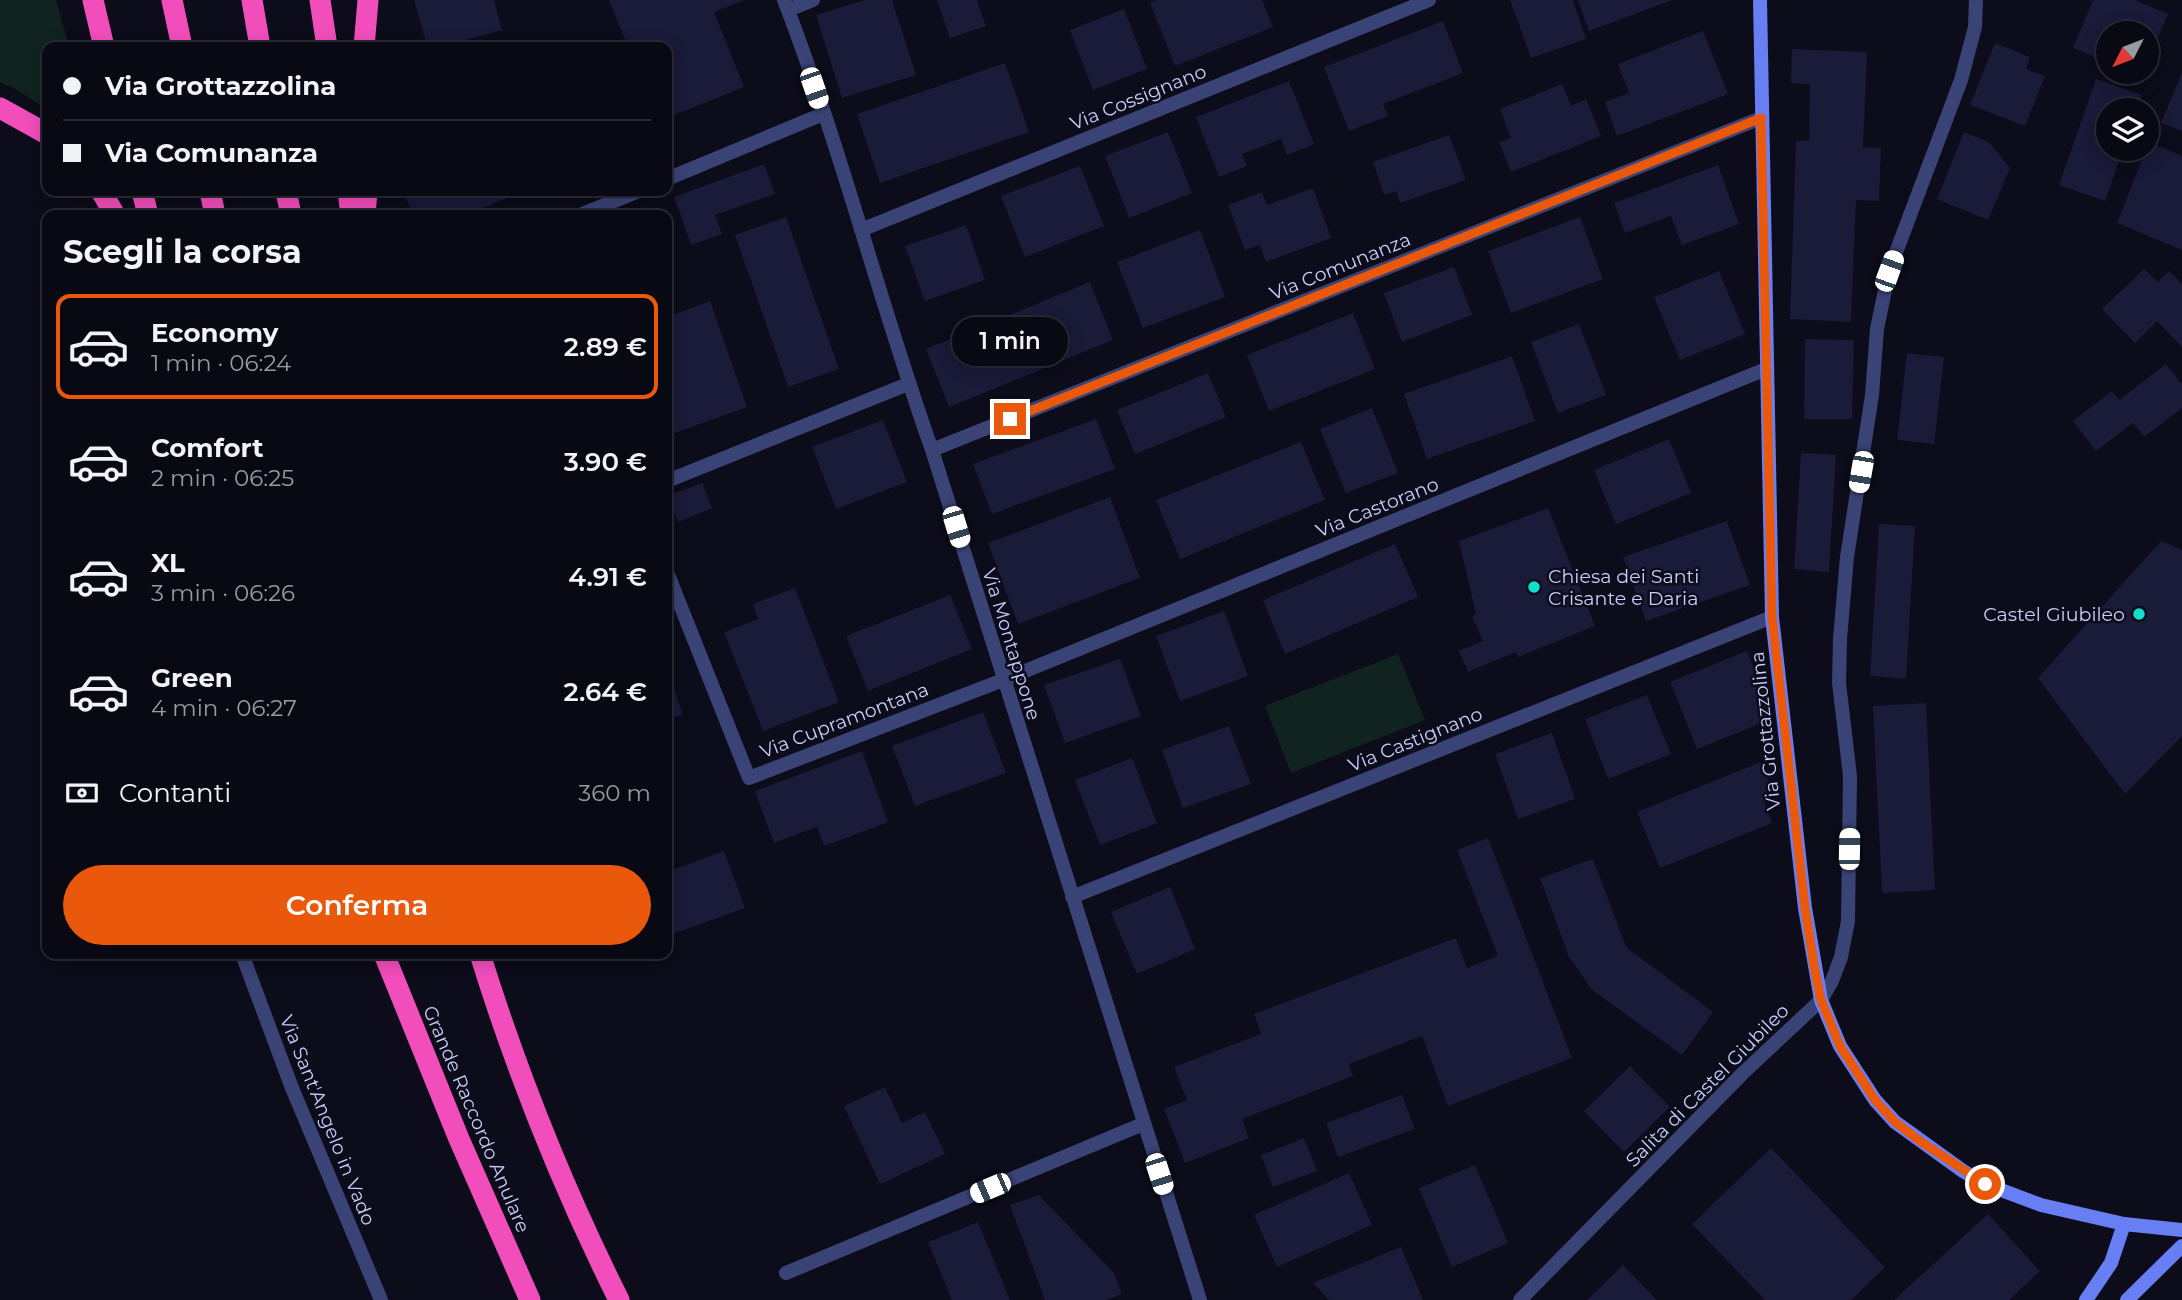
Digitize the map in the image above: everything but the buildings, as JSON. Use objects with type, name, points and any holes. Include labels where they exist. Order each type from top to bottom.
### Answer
[{"type":"highway","points":[[93,0],[103,42]]},
{"type":"highway","points":[[173,0],[181,42]]},
{"type":"highway","points":[[251,0],[259,42]]},
{"type":"highway","points":[[320,0],[326,42]]},
{"type":"highway","points":[[364,42],[368,0]]},
{"type":"highway","points":[[0,108],[42,131]]},
{"type":"highway","name":"Grande Raccordo Anulare","points":[[386,959],[459,1139],[530,1300]]},
{"type":"highway","points":[[482,959],[539,1125],[579,1218],[619,1300]]},
{"type":"street","points":[[785,5],[813,0]]},
{"type":"street","name":"Via Cossignano","points":[[861,230],[1429,0]]},
{"type":"street","name":"Via Grottazzolina","points":[[1760,0],[1772,617],[1805,908],[1821,1000],[1840,1046],[1875,1100],[1895,1122],[1941,1157],[1985,1184],[2022,1199],[2124,1224],[2182,1230]]},
{"type":"street","name":"Salita di Castel Giubileo","points":[[1520,1300],[1743,1073],[1821,1000],[1841,957],[1848,921],[1850,776],[1839,683],[1840,639],[1849,547],[1872,395],[1877,329],[1889,271],[1961,80],[1975,27],[1976,0]]},
{"type":"street","name":"Via Montappone","points":[[785,5],[932,450],[1200,1300]]},
{"type":"street","points":[[672,177],[823,114]]},
{"type":"street","name":"Via Comunanza","points":[[932,450],[1761,118]]},
{"type":"street","points":[[592,210],[627,196]]},
{"type":"street","name":"Via Castorano","points":[[1003,680],[1766,369]]},
{"type":"street","points":[[672,479],[908,384]]},
{"type":"street","name":"Via Cupramontana","points":[[672,585],[749,778],[1003,680]]},
{"type":"street","name":"Via Castignano","points":[[1072,897],[1772,617]]},
{"type":"street","name":"Via Sant'Angelo in Vado","points":[[244,959],[292,1088],[381,1300]]},
{"type":"street","points":[[786,1273],[1143,1124]]},
{"type":"street","points":[[2086,1300],[2111,1263],[2124,1224]]},
{"type":"street","points":[[2127,1300],[2182,1246]]},
{"type":"green space","points":[[0,0],[56,0],[68,42],[42,42],[42,106],[0,82]]},
{"type":"green space","points":[[1398,654],[1425,720],[1291,773],[1265,706]]},
{"type":"place","name":"Chiesa dei Santi Crisante e Daria","points":[[1534,587]]},
{"type":"place","name":"Castel Giubileo","points":[[2139,614]]},
{"type":"route","points":[[1010,419],[1761,118],[1772,617],[1805,908],[1821,1000],[1840,1046],[1860,1079],[1886,1113],[1941,1157],[1985,1184]]}]
